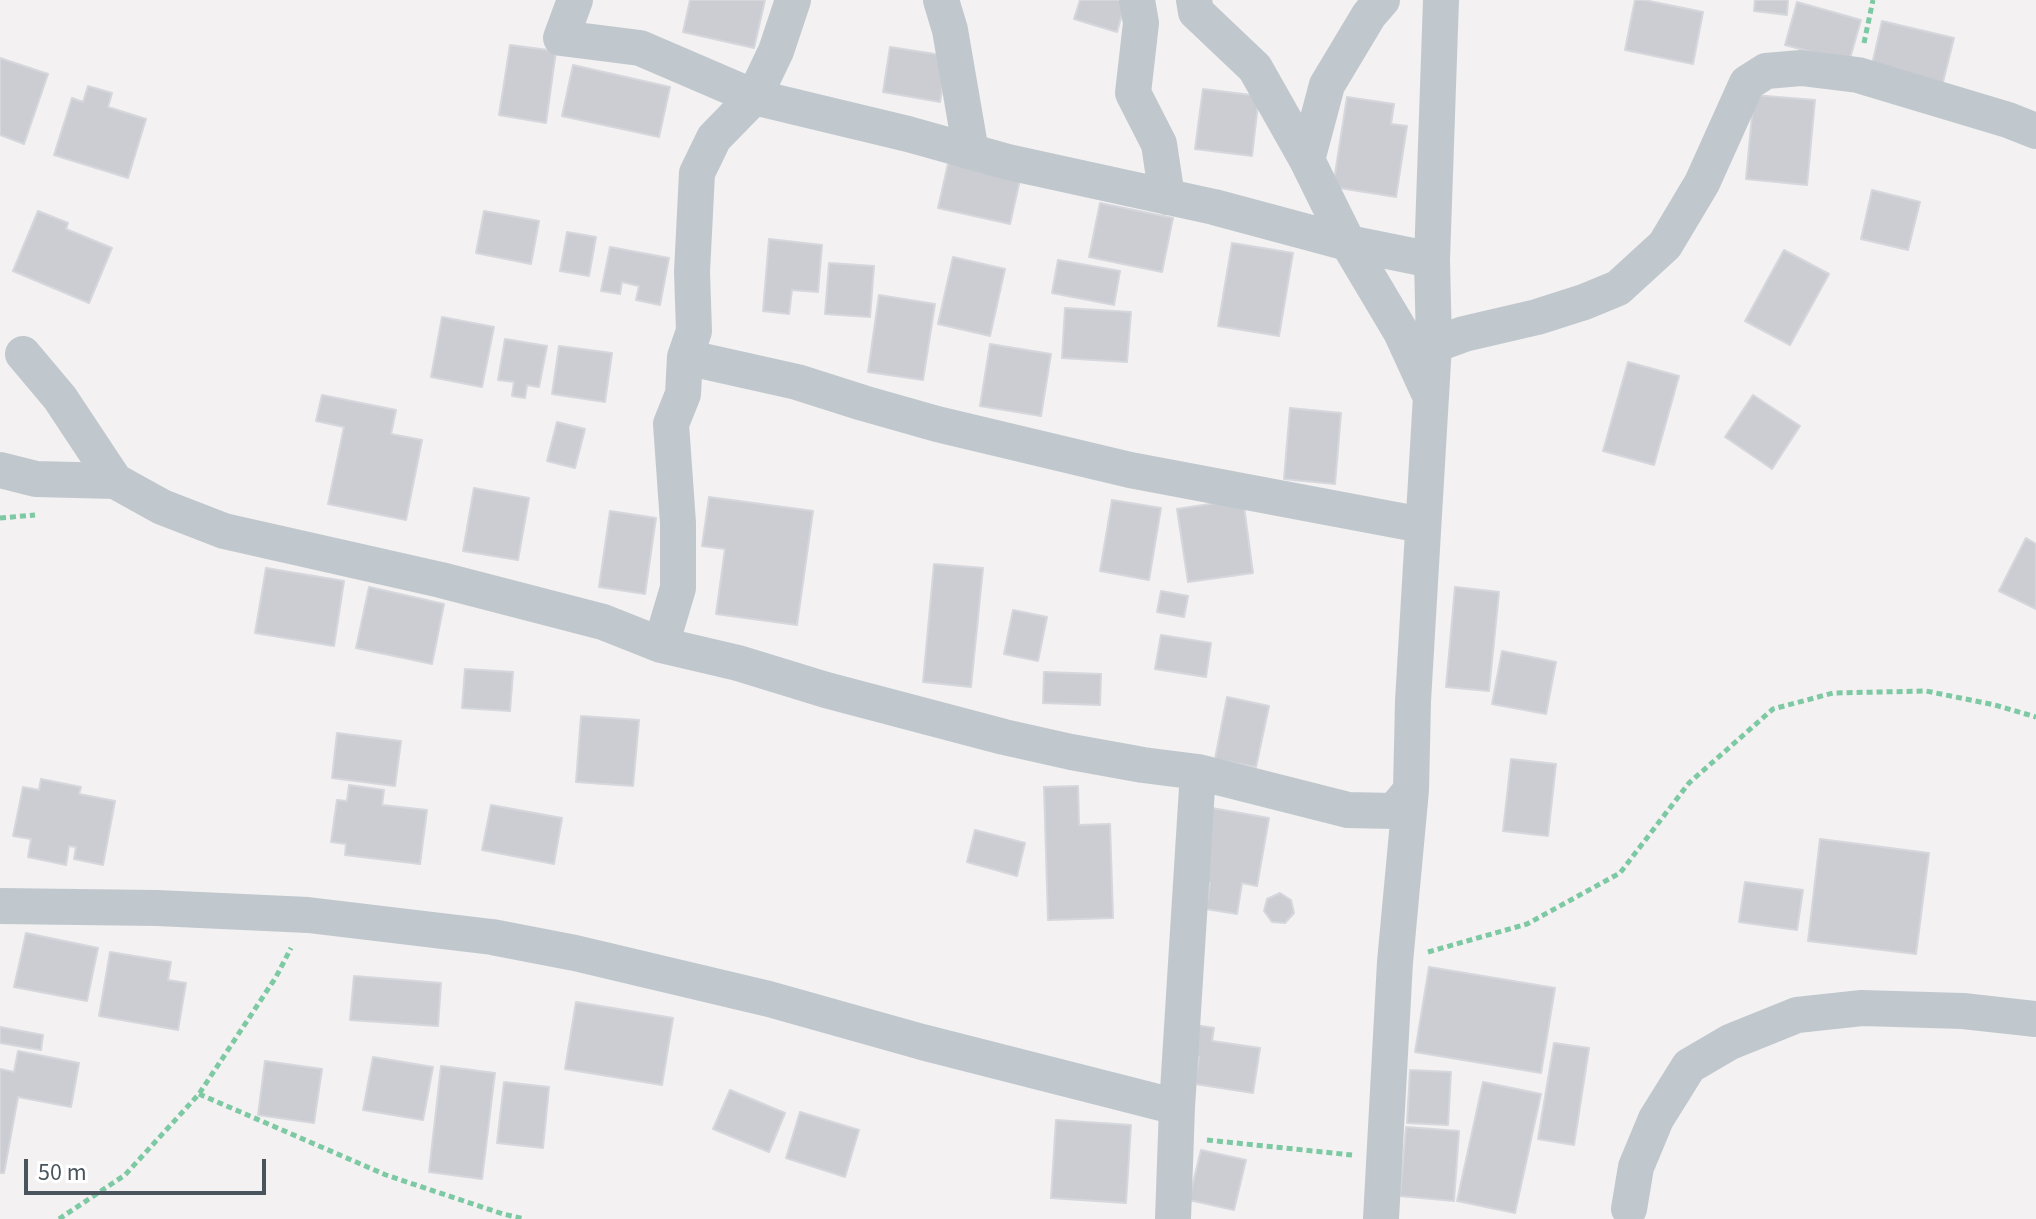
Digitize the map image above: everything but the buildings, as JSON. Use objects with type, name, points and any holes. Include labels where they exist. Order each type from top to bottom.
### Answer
[{"type":"street","points":[[575,0],[561,38],[640,48],[754,97],[971,152],[1214,207],[1348,243],[1432,260]]},
{"type":"street","points":[[661,645],[678,588],[678,523],[671,424],[683,394],[685,357],[694,331],[692,272],[697,173],[714,138],[754,97],[776,51],[793,0]]},
{"type":"street","points":[[941,0],[950,30],[971,152]]},
{"type":"street","points":[[1137,0],[1141,23],[1133,93],[1159,144],[1167,197]]},
{"type":"street","points":[[1194,0],[1196,12],[1255,68],[1307,160],[1348,243],[1401,332],[1430,396]]},
{"type":"street","points":[[1307,160],[1327,85],[1369,15],[1382,0]]},
{"type":"street","points":[[1381,1219],[1395,962],[1411,790],[1422,525],[1434,345],[1432,260],[1441,0]]},
{"type":"street","points":[[1434,345],[1464,334],[1537,317],[1618,288],[1665,245],[1702,183],[1747,83],[1766,71],[1801,68],[1858,75],[2036,131]]},
{"type":"street","points":[[23,354],[60,398],[115,481]]},
{"type":"street","points":[[685,357],[797,382],[937,424],[1102,464],[1422,525]]},
{"type":"street","points":[[0,470],[36,479],[115,481],[162,507],[224,531],[441,580],[589,618],[661,645],[738,663],[826,690],[1018,740],[1085,755],[1198,772],[1348,810],[1394,811],[1411,790]]},
{"type":"street","points":[[1173,1219],[1198,772]]},
{"type":"street","points":[[0,906],[157,908],[308,915],[492,937],[575,953],[769,999],[922,1042],[1177,1122]]},
{"type":"street","points":[[1629,1209],[1636,1167],[1656,1119],[1689,1066],[1730,1042],[1797,1015],[1862,1008],[1963,1011],[2036,1019]]},
{"type":"path","points":[[1858,75],[1873,0]]},
{"type":"path","points":[[1395,962],[1527,924],[1620,873],[1689,783],[1773,709],[1833,693],[1926,691],[2036,717]]},
{"type":"path","points":[[59,1219],[125,1175],[199,1094],[276,977],[308,915]]},
{"type":"path","points":[[199,1094],[386,1175],[525,1219]]},
{"type":"path","points":[[1177,1122],[1385,1159]]}]
